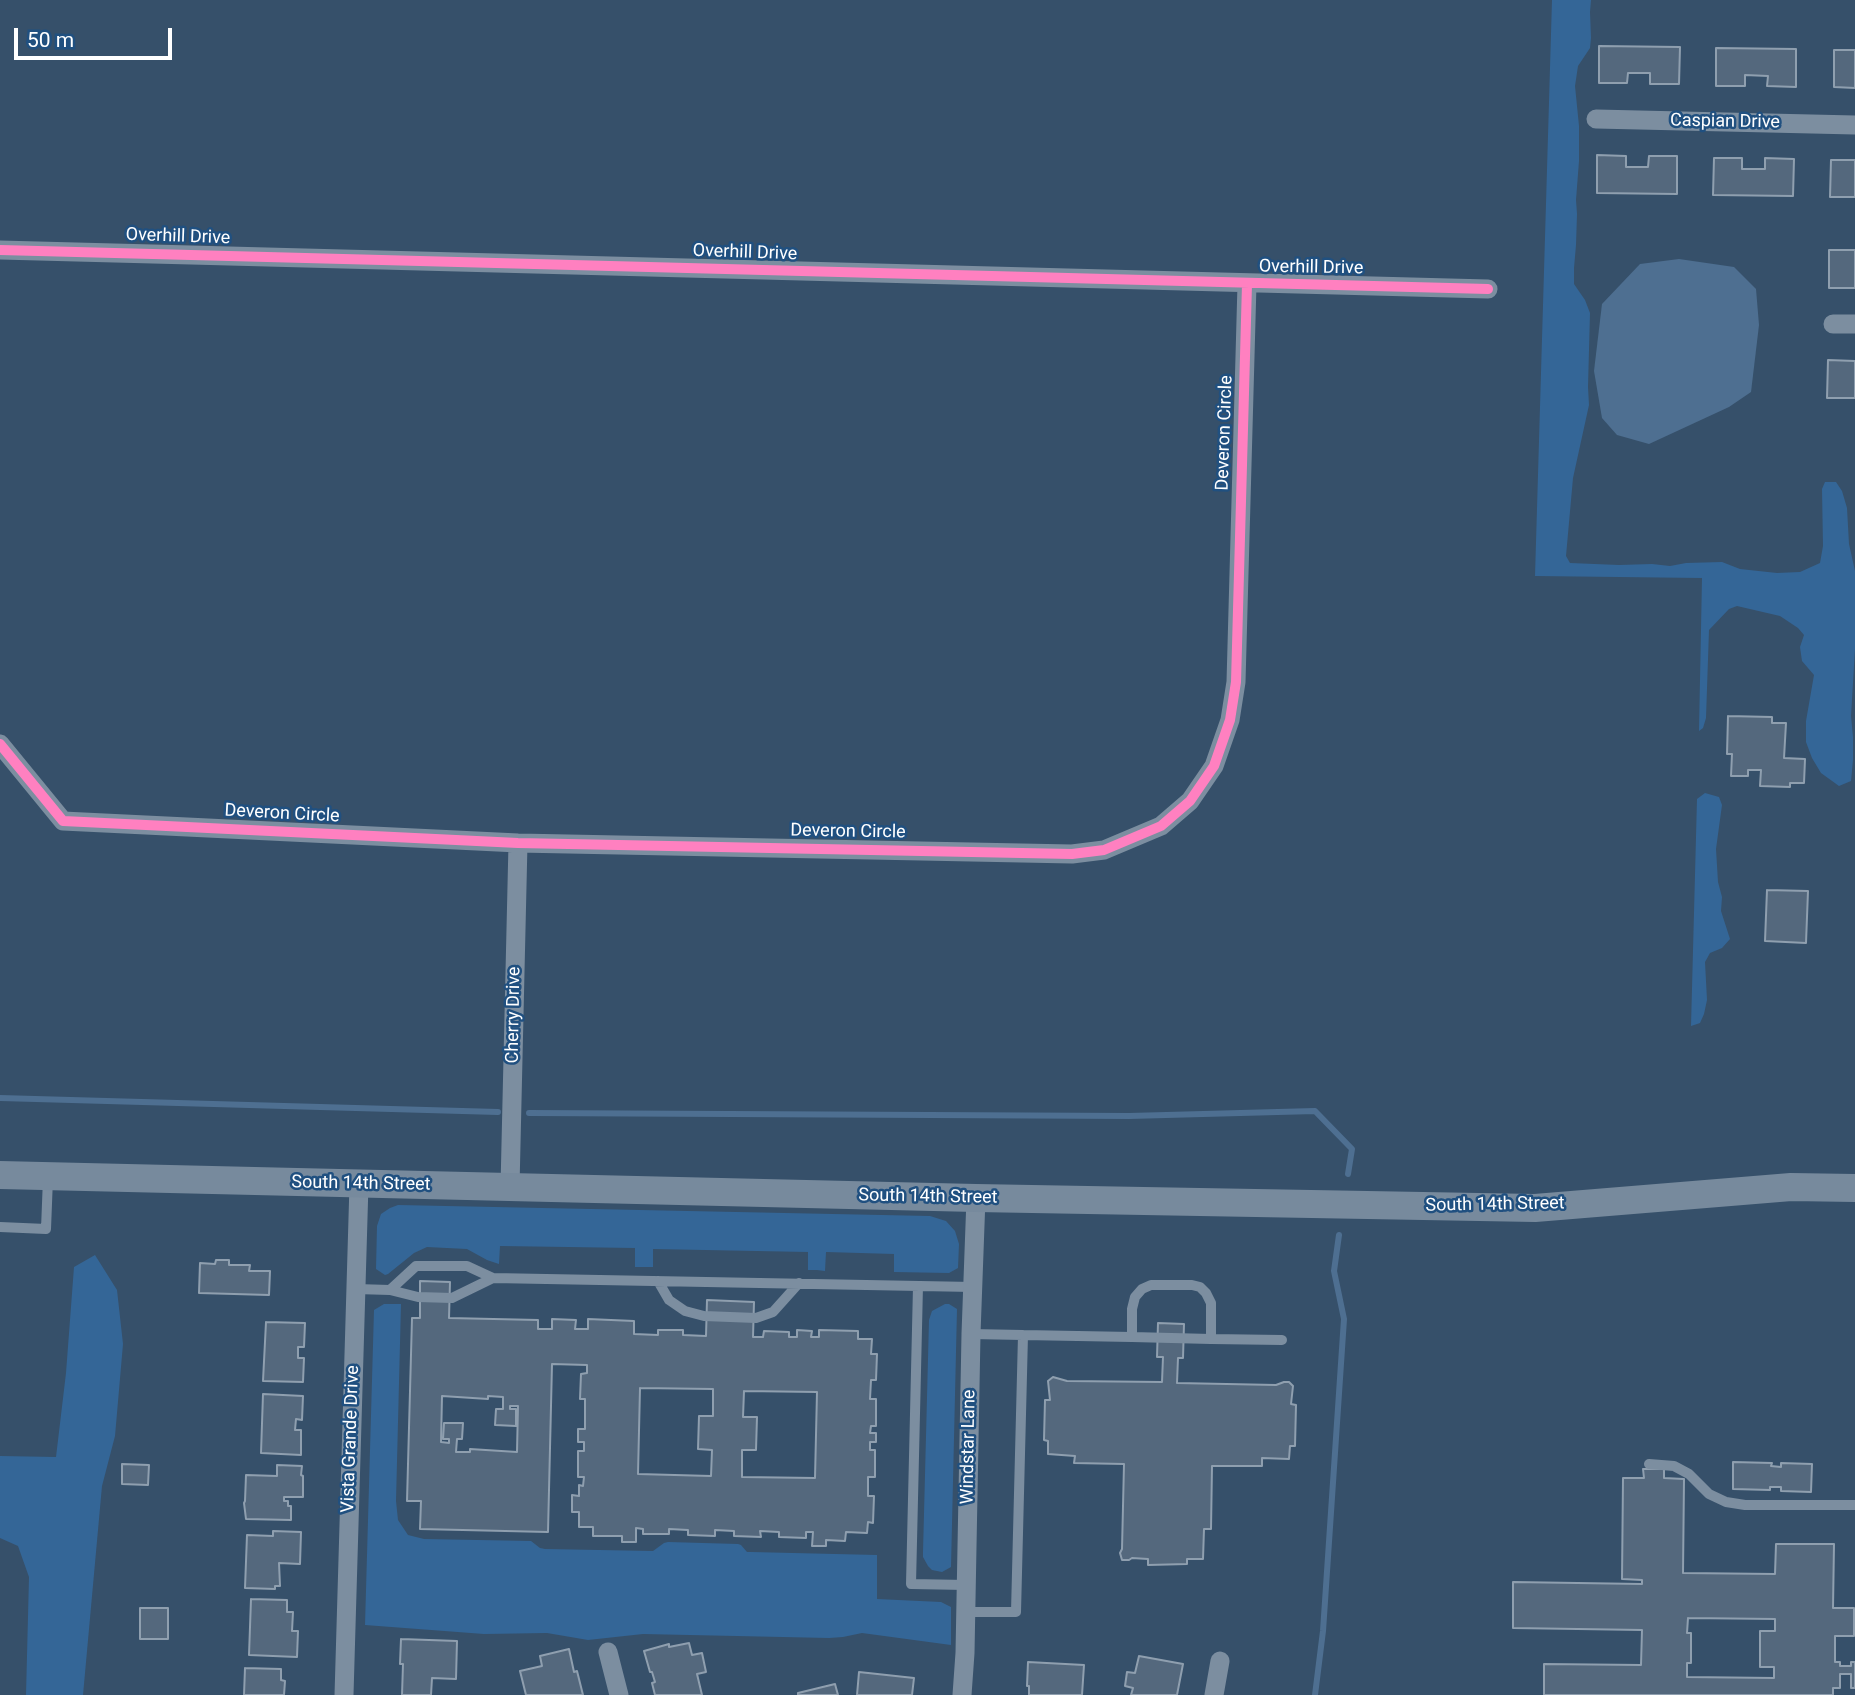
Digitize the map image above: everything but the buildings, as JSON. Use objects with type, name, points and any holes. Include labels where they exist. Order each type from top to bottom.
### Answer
[{"type":"main road","name":"South 14th Street","points":[[0,1175],[1535,1208],[1791,1187],[1855,1188]]},
{"type":"street","name":"Caspian Drive","points":[[1596,119],[1855,125]]},
{"type":"street","name":"Overhill Drive","points":[[0,250],[1488,289]]},
{"type":"street","name":"Deveron Circle","points":[[0,744],[63,821],[517,843],[1072,854],[1104,849],[1161,826],[1190,801],[1214,766],[1230,720],[1236,668],[1247,284]]},
{"type":"street","points":[[1833,324],[1855,324]]},
{"type":"street","name":"Cherry Drive","points":[[510,1187],[517,843]]},
{"type":"street","name":"Vista Grande Drive","points":[[344,1695],[359,1184]]},
{"type":"street","name":"Windstar Lane","points":[[962,1695],[976,1198]]},
{"type":"street","points":[[608,1652],[619,1695]]},
{"type":"street","points":[[1214,1695],[1220,1661]]},
{"type":"lane","points":[[0,1227],[46,1229],[48,1176]]},
{"type":"lane","points":[[390,1290],[416,1266],[467,1266],[493,1278],[973,1287]]},
{"type":"lane","points":[[356,1289],[390,1290],[418,1297],[452,1298],[493,1278]]},
{"type":"lane","points":[[658,1281],[668,1300],[685,1311],[704,1316],[756,1318],[773,1311],[799,1283]]},
{"type":"lane","points":[[1132,1337],[1132,1309],[1135,1297],[1142,1289],[1151,1285],[1192,1285],[1200,1287],[1211,1303],[1211,1339]]},
{"type":"lane","points":[[918,1286],[911,1584],[966,1585]]},
{"type":"lane","points":[[971,1334],[1282,1340]]},
{"type":"lane","points":[[966,1612],[1016,1612],[1023,1335]]},
{"type":"lane","points":[[1649,1464],[1674,1466],[1689,1474],[1709,1494],[1726,1502],[1855,1505]]},
{"type":"shaded area","points":[[1552,0],[1591,0],[1590,48],[1578,66],[1575,86],[1579,161],[1574,268],[1574,284],[1590,313],[1589,405],[1573,478],[1566,556],[1570,563],[1670,566],[1722,562],[1740,569],[1777,573],[1800,572],[1820,563],[1823,546],[1822,489],[1825,482],[1836,482],[1847,508],[1849,544],[1855,571],[1855,649],[1851,716],[1853,760],[1851,781],[1839,786],[1821,773],[1806,742],[1806,721],[1814,675],[1802,661],[1800,647],[1804,635],[1798,628],[1780,616],[1737,606],[1729,609],[1709,630],[1706,718],[1699,731],[1702,578],[1535,576]]},
{"type":"shaded area","points":[[1679,259],[1734,267],[1756,289],[1759,325],[1751,392],[1729,407],[1649,444],[1617,435],[1602,418],[1594,371],[1602,304],[1640,264]]},
{"type":"shaded area","points":[[1705,793],[1719,797],[1722,805],[1716,849],[1718,882],[1722,897],[1721,911],[1730,939],[1722,948],[1710,953],[1705,962],[1707,1000],[1704,1014],[1700,1023],[1691,1026],[1697,799]]},
{"type":"shaded area","points":[[398,1205],[930,1216],[946,1221],[955,1231],[959,1244],[958,1268],[949,1273],[894,1272],[894,1254],[826,1252],[825,1271],[808,1270],[808,1252],[653,1249],[653,1267],[635,1267],[635,1248],[500,1246],[499,1264],[467,1249],[427,1247],[414,1253],[385,1275],[376,1269],[377,1226],[381,1214]]},
{"type":"shaded area","points":[[95,1255],[117,1290],[123,1344],[115,1436],[102,1486],[83,1695],[26,1695],[29,1577],[18,1546],[0,1538],[0,1456],[56,1457],[74,1267]]},
{"type":"shaded area","points":[[384,1304],[401,1304],[396,1501],[398,1520],[408,1535],[424,1539],[531,1541],[545,1549],[653,1551],[668,1542],[738,1544],[747,1552],[877,1555],[877,1599],[941,1602],[951,1607],[951,1645],[862,1633],[829,1638],[643,1634],[588,1640],[547,1633],[484,1634],[365,1625],[374,1310]]},
{"type":"shaded area","points":[[945,1304],[957,1309],[951,1567],[942,1572],[932,1570],[928,1566],[923,1552],[929,1320],[932,1311]]},
{"type":"waterway","points":[[0,1098],[498,1112]]},
{"type":"waterway","points":[[529,1113],[1129,1116],[1315,1111],[1352,1149],[1348,1174]]},
{"type":"waterway","points":[[1315,1695],[1323,1631],[1344,1319],[1334,1271],[1339,1235]]},
{"type":"cycle path","points":[[0,250],[1488,289]]},
{"type":"cycle path","points":[[0,744],[63,821],[518,843],[1072,854],[1104,850],[1161,826],[1190,801],[1214,766],[1230,720],[1236,682],[1247,284]]}]
